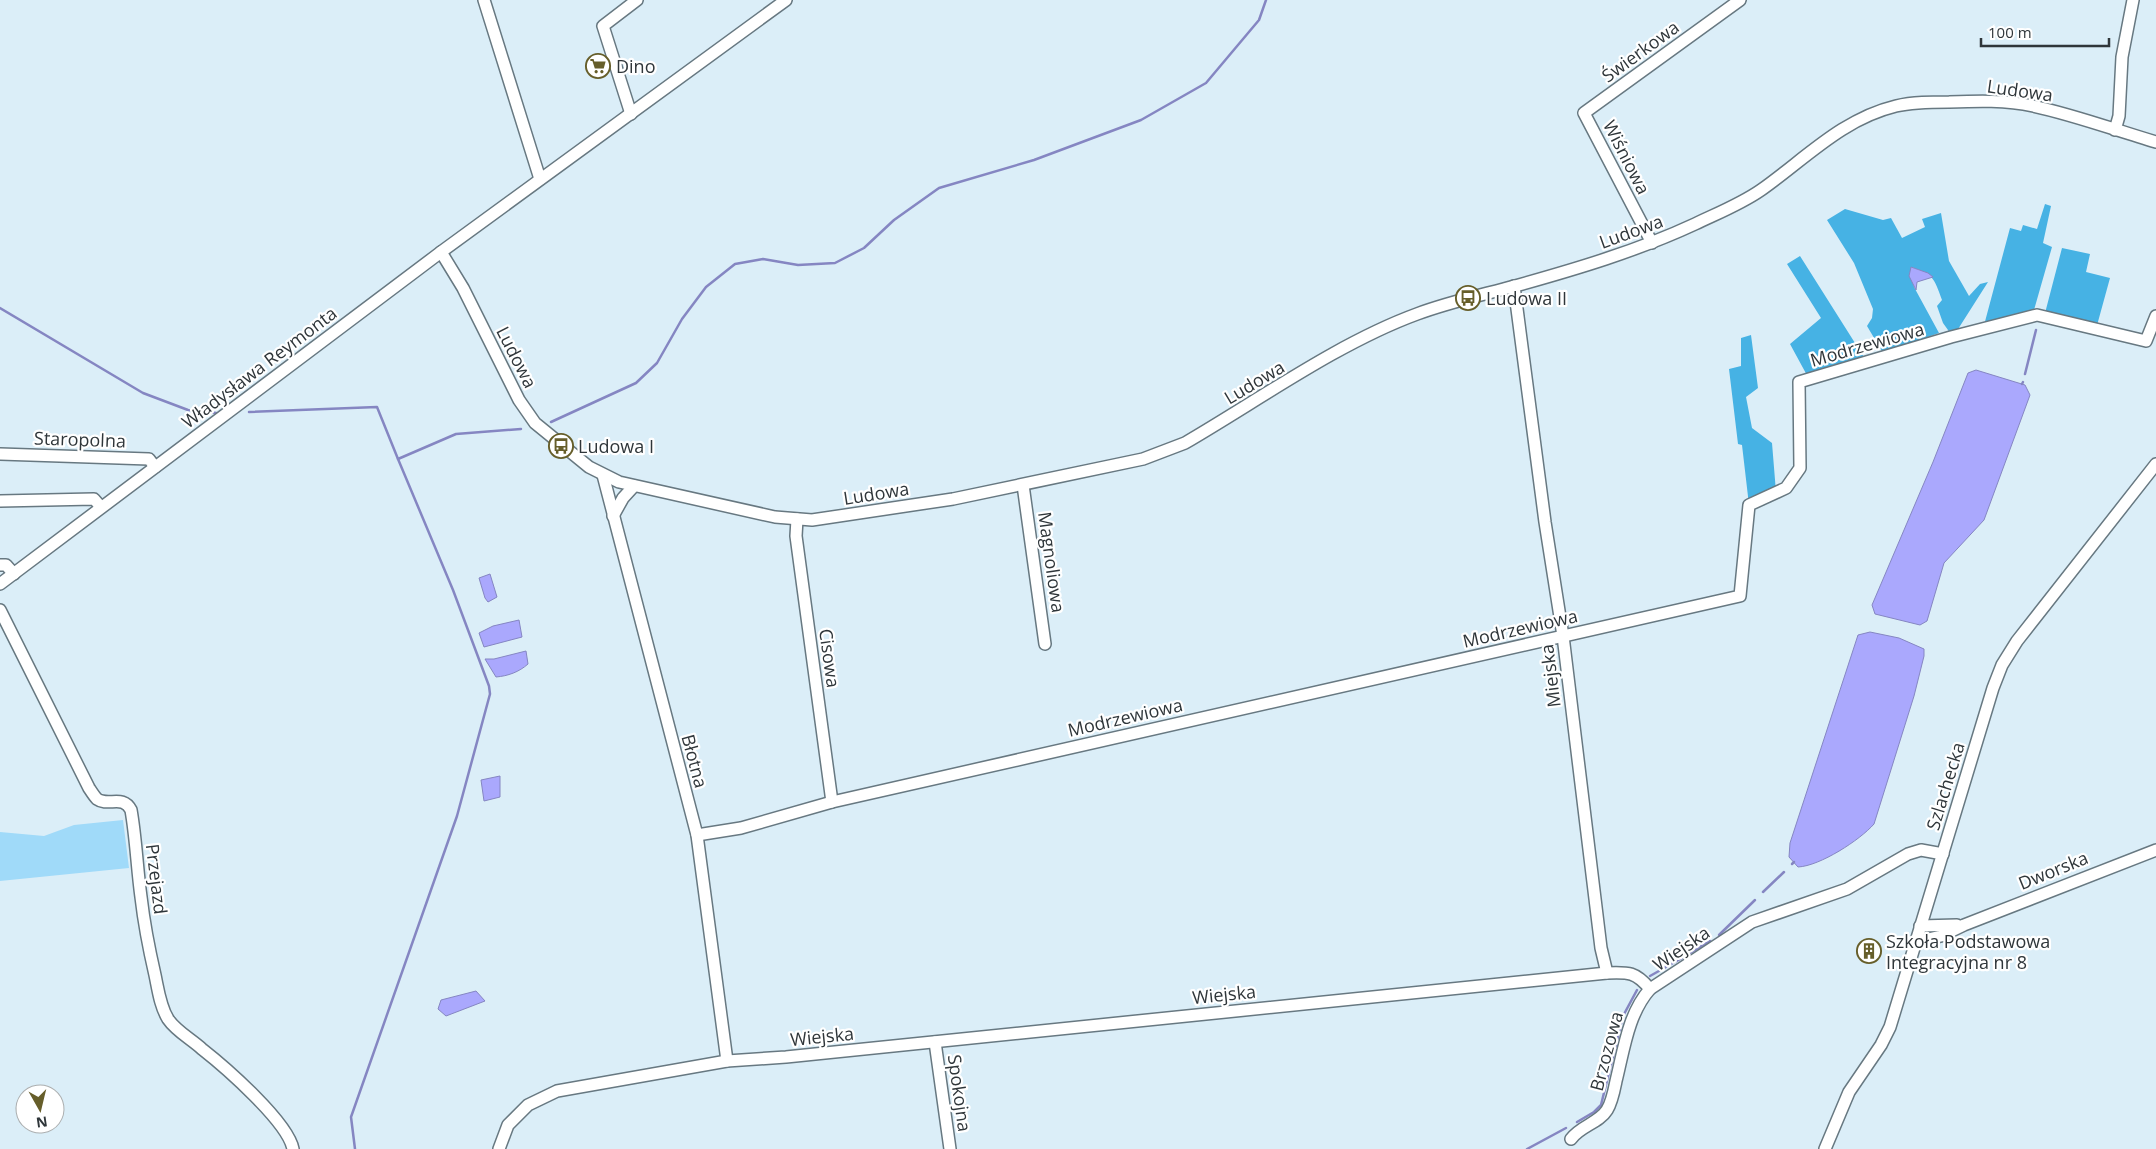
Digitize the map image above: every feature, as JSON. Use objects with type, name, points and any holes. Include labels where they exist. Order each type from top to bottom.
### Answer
[{"type":"street","points":[[484,0],[540,179]]},
{"type":"street","points":[[631,114],[603,26],[637,0]]},
{"type":"street","name":"Władysława Reymonta","points":[[0,584],[441,252],[786,0]]},
{"type":"street","name":"Świerkowa","points":[[1584,112],[1740,0]]},
{"type":"street","points":[[2115,130],[2119,116],[2123,50],[2132,0]]},
{"type":"street","name":"Ludowa","points":[[441,252],[463,288],[527,413],[546,434],[603,475],[634,486],[775,517],[798,520],[846,516],[954,499],[1143,459],[1165,452],[1186,443],[1331,356],[1382,329],[1420,313],[1652,244],[1734,206],[1760,190],[1845,126],[1871,114],[1896,106],[1925,102],[2002,102],[2033,106],[2156,142]]},
{"type":"street","name":"Wiśniowa","points":[[1584,112],[1652,244]]},
{"type":"street","name":"Miejska","points":[[1514,286],[1545,522],[1563,636],[1601,948],[1607,974]]},
{"type":"street","name":"Modrzewiowa","points":[[697,835],[741,828],[832,802],[1740,596],[1749,505],[1786,488],[1800,468],[1799,382],[1951,338],[2037,316],[2146,341],[2156,316]]},
{"type":"street","name":"Staropolna","points":[[0,454],[149,459],[155,467]]},
{"type":"street","name":"Szlachecka","points":[[1825,1149],[1849,1092],[1881,1045],[1890,1027],[1993,688],[2002,665],[2017,641],[2156,464]]},
{"type":"street","name":"Błotna","points":[[603,475],[697,835],[727,1061]]},
{"type":"street","name":"Magnoliowa","points":[[1024,485],[1045,644]]},
{"type":"street","points":[[613,516],[623,498],[634,486]]},
{"type":"street","points":[[0,501],[94,499],[101,507]]},
{"type":"street","name":"Cisowa","points":[[798,520],[796,536],[832,802]]},
{"type":"street","points":[[0,565],[6,565],[14,574]]},
{"type":"street","name":"Przejazd","points":[[0,610],[89,788],[96,798],[104,801],[116,800],[124,802],[128,804],[131,810],[141,899],[150,954],[168,1019],[178,1030],[204,1050],[284,1128],[292,1142],[293,1149]]},
{"type":"street","name":"Wiejska","points":[[499,1149],[508,1125],[528,1104],[557,1092],[727,1061],[935,1042],[1607,974],[1632,973],[1642,979],[1650,989],[1752,922],[1847,889],[1908,854],[1921,850],[1943,854]]},
{"type":"street","name":"Dworska","points":[[1915,942],[1941,936],[1964,925],[2156,850]]},
{"type":"street","name":"Dworska","points":[[1920,926],[1964,925]]},
{"type":"street","name":"Brzozowa","points":[[1571,1139],[1576,1132],[1606,1112],[1613,1093],[1631,1022],[1640,1001],[1650,989]]},
{"type":"street","name":"Spokojna","points":[[935,1042],[950,1149]]},
{"type":"shaded area","points":[[2045,204],[2051,206],[2043,243],[2052,247],[2032,317],[1983,329],[2010,228],[2021,231],[2023,225],[2037,229]]},
{"type":"shaded area","points":[[1845,209],[1883,220],[1891,218],[1902,238],[1925,227],[1922,219],[1941,213],[1949,261],[1969,296],[1980,284],[1988,282],[1953,337],[1943,323],[1937,306],[1942,300],[1935,282],[1929,275],[1911,267],[1914,287],[1939,333],[1883,353],[1867,326],[1872,318],[1873,309],[1854,263],[1827,220]]},
{"type":"shaded area","points":[[2062,248],[2090,254],[2086,272],[2110,278],[2096,329],[2044,317]]},
{"type":"shaded area","points":[[1800,256],[1867,362],[1809,379],[1790,344],[1821,318],[1787,264]]},
{"type":"shaded area","points":[[1911,267],[1928,273],[1933,277],[1917,282],[1916,290],[1909,276]]},
{"type":"shaded area","points":[[1751,335],[1758,388],[1746,397],[1752,428],[1772,443],[1776,492],[1749,505],[1742,445],[1738,444],[1729,369],[1741,366],[1741,338]]},
{"type":"shaded area","points":[[1976,370],[2025,385],[2030,395],[1984,520],[1944,563],[1927,621],[1920,625],[1875,614],[1872,605],[1933,462],[1968,373]]},
{"type":"shaded area","points":[[490,574],[497,597],[488,602],[479,578]]},
{"type":"shaded area","points":[[519,620],[522,637],[484,647],[479,633],[493,626]]},
{"type":"shaded area","points":[[1870,632],[1899,638],[1924,649],[1914,696],[1874,824],[1839,851],[1807,866],[1798,867],[1789,857],[1790,843],[1858,635]]},
{"type":"shaded area","points":[[526,651],[528,664],[505,676],[496,677],[485,659],[494,659]]},
{"type":"shaded area","points":[[500,776],[500,797],[484,801],[481,780]]},
{"type":"shaded area","points":[[123,820],[129,868],[0,881],[0,832],[44,836],[74,825]]},
{"type":"shaded area","points":[[476,991],[485,1001],[446,1016],[438,1009],[441,1000]]},
{"type":"waterway","points":[[551,422],[636,383],[657,363],[682,319],[706,287],[735,264],[763,259],[798,265],[835,263],[864,248],[894,220],[939,188],[1034,160],[1141,120],[1206,83],[1259,20],[1266,0]]},
{"type":"waterway","points":[[0,308],[143,393],[188,410],[216,413]]},
{"type":"waterway","points":[[2025,374],[2036,330]]},
{"type":"waterway","points":[[249,412],[377,407],[398,459]]},
{"type":"waterway","points":[[355,1149],[351,1117],[457,816],[490,694],[489,686],[453,590],[398,459],[456,434],[521,429]]},
{"type":"waterway","points":[[1763,892],[1784,872]]},
{"type":"waterway","points":[[1719,935],[1755,900]]},
{"type":"waterway","points":[[1690,953],[1710,941]]},
{"type":"waterway","points":[[1650,976],[1682,958]]},
{"type":"waterway","points":[[1577,1122],[1594,1112],[1601,1105],[1623,1016],[1637,990]]},
{"type":"waterway","points":[[1527,1149],[1566,1128]]},
{"type":"place","name":"Dino","points":[[598,66]]},
{"type":"place","name":"Ludowa II","points":[[1468,298]]},
{"type":"place","name":"Ludowa I","points":[[561,446]]},
{"type":"place","name":"Szkoła Podstawowa Integracyjna nr 8","points":[[1869,951]]}]
